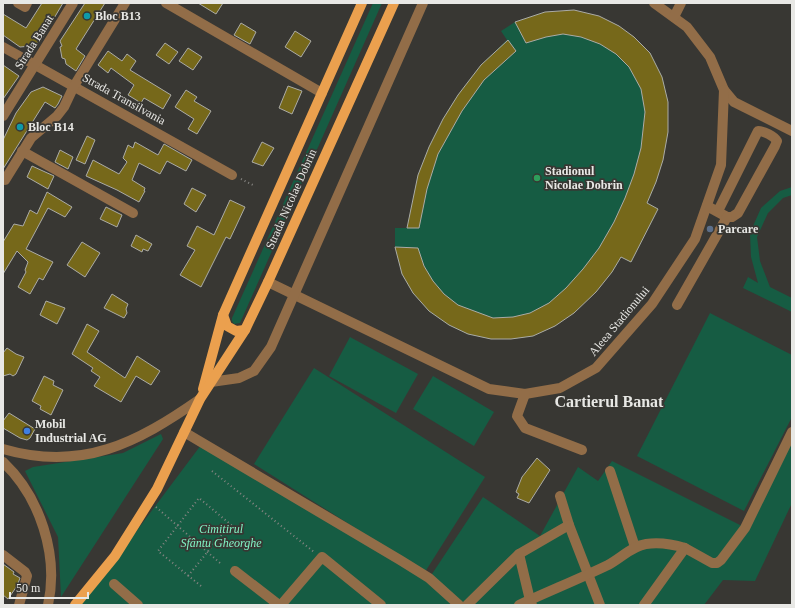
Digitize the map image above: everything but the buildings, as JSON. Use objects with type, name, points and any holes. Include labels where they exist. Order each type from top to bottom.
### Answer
[{"type":"main road","name":"Strada Nicolae Dobrin","points":[[200,399],[223,315],[362,3]]},
{"type":"main road","name":"Strada Nicolae Dobrin","points":[[75,605],[115,556],[157,489],[200,399],[245,330],[394,3]]},
{"type":"main road","points":[[223,315],[227,326],[236,331],[245,330]]},
{"type":"street","points":[[18,3],[25,7],[27,3]]},
{"type":"street","name":"Strada Banat","points":[[3,116],[74,3]]},
{"type":"street","points":[[5,180],[31,138],[64,107],[74,86],[124,3]]},
{"type":"street","points":[[166,3],[322,93]]},
{"type":"street","points":[[211,382],[239,378],[254,372],[271,347],[423,3]]},
{"type":"street","name":"Aleea Stadionului","points":[[654,3],[687,27],[710,57],[724,90],[734,102],[792,131]]},
{"type":"street","points":[[674,17],[681,3]]},
{"type":"street","name":"Strada Transilvania","points":[[3,47],[232,175]]},
{"type":"street","name":"Aleea Stadionului","points":[[268,282],[488,389],[525,394],[560,388],[596,368],[652,304],[695,239],[721,165],[724,90]]},
{"type":"street","points":[[707,206],[727,217],[732,217],[738,213],[775,146],[777,141],[776,138],[762,131],[758,131],[718,211]]},
{"type":"street","points":[[22,151],[133,213]]},
{"type":"street","points":[[678,305],[727,217]]},
{"type":"street","points":[[525,394],[516,416],[525,428],[582,450]]},
{"type":"street","points":[[3,449],[16,453],[42,457],[64,458],[92,454],[120,445],[152,429],[200,399]]},
{"type":"street","points":[[184,432],[429,578],[459,605]]},
{"type":"street","points":[[519,605],[531,603],[620,559],[636,547],[646,544],[672,544],[685,548],[712,563],[717,564],[745,528],[792,432]]},
{"type":"street","points":[[3,462],[13,471],[24,487],[34,504],[44,529],[50,559],[51,591],[48,605]]},
{"type":"street","points":[[610,471],[636,547]]},
{"type":"street","points":[[560,496],[569,526],[600,605]]},
{"type":"street","points":[[467,605],[519,554],[569,526]]},
{"type":"street","points":[[644,605],[685,548]]},
{"type":"street","points":[[519,554],[531,603]]},
{"type":"street","points":[[3,555],[25,572],[27,576],[19,605]]},
{"type":"street","points":[[235,571],[280,605],[322,558],[381,605]]},
{"type":"street","points":[[114,584],[138,605]]},
{"type":"path","points":[[232,175],[255,186]]},
{"type":"path","points":[[212,471],[322,558]]},
{"type":"path","points":[[201,586],[158,551],[199,498],[242,534]]},
{"type":"path","points":[[149,501],[220,563]]},
{"type":"path","points":[[188,576],[230,524]]},
{"type":"green space","points":[[373,3],[382,3],[240,323],[234,324],[232,318]]},
{"type":"green space","name":"Stadionul Nicolae Dobrin","points":[[545,12],[650,53],[662,77],[668,102],[656,182],[647,203],[658,209],[631,262],[621,257],[612,272],[533,336],[511,339],[491,339],[468,334],[449,325],[429,311],[413,293],[402,274],[395,247],[395,228],[407,228],[418,175],[429,147],[443,119],[458,95],[481,65],[507,40],[501,31],[515,22]]},
{"type":"green space","points":[[792,187],[792,195],[783,198],[768,213],[757,237],[760,261],[770,287],[792,298],[792,312],[743,288],[748,277],[758,283],[751,257],[750,233],[761,208],[780,191]]},
{"type":"green space","points":[[710,313],[792,355],[792,417],[744,511],[637,456]]},
{"type":"green space","points":[[350,337],[418,374],[396,413],[329,376]]},
{"type":"green space","points":[[314,368],[485,477],[425,572],[254,464]]},
{"type":"green space","points":[[433,376],[494,412],[474,446],[413,409]]},
{"type":"green space","name":"Cimitirul Sfântu Gheorghe","points":[[792,426],[792,503],[755,581],[723,580],[704,605],[81,605],[201,445],[430,577],[483,497],[540,536],[578,467],[598,481],[612,461],[742,526]]},
{"type":"green space","points":[[161,434],[163,439],[61,597],[58,537],[25,471],[33,467],[123,453]]},
{"type":"place","name":"Bloc B13","points":[[87,16]]},
{"type":"place","name":"Bloc B14","points":[[20,127]]},
{"type":"place","name":"Stadionul Nicolae Dobrin","points":[[537,178]]},
{"type":"place","name":"Parcare","points":[[710,229]]},
{"type":"place","name":"Mobil Industrial AG","points":[[27,431]]},
{"type":"district","name":"Cartierul Banat","points":[[609,401]]}]
